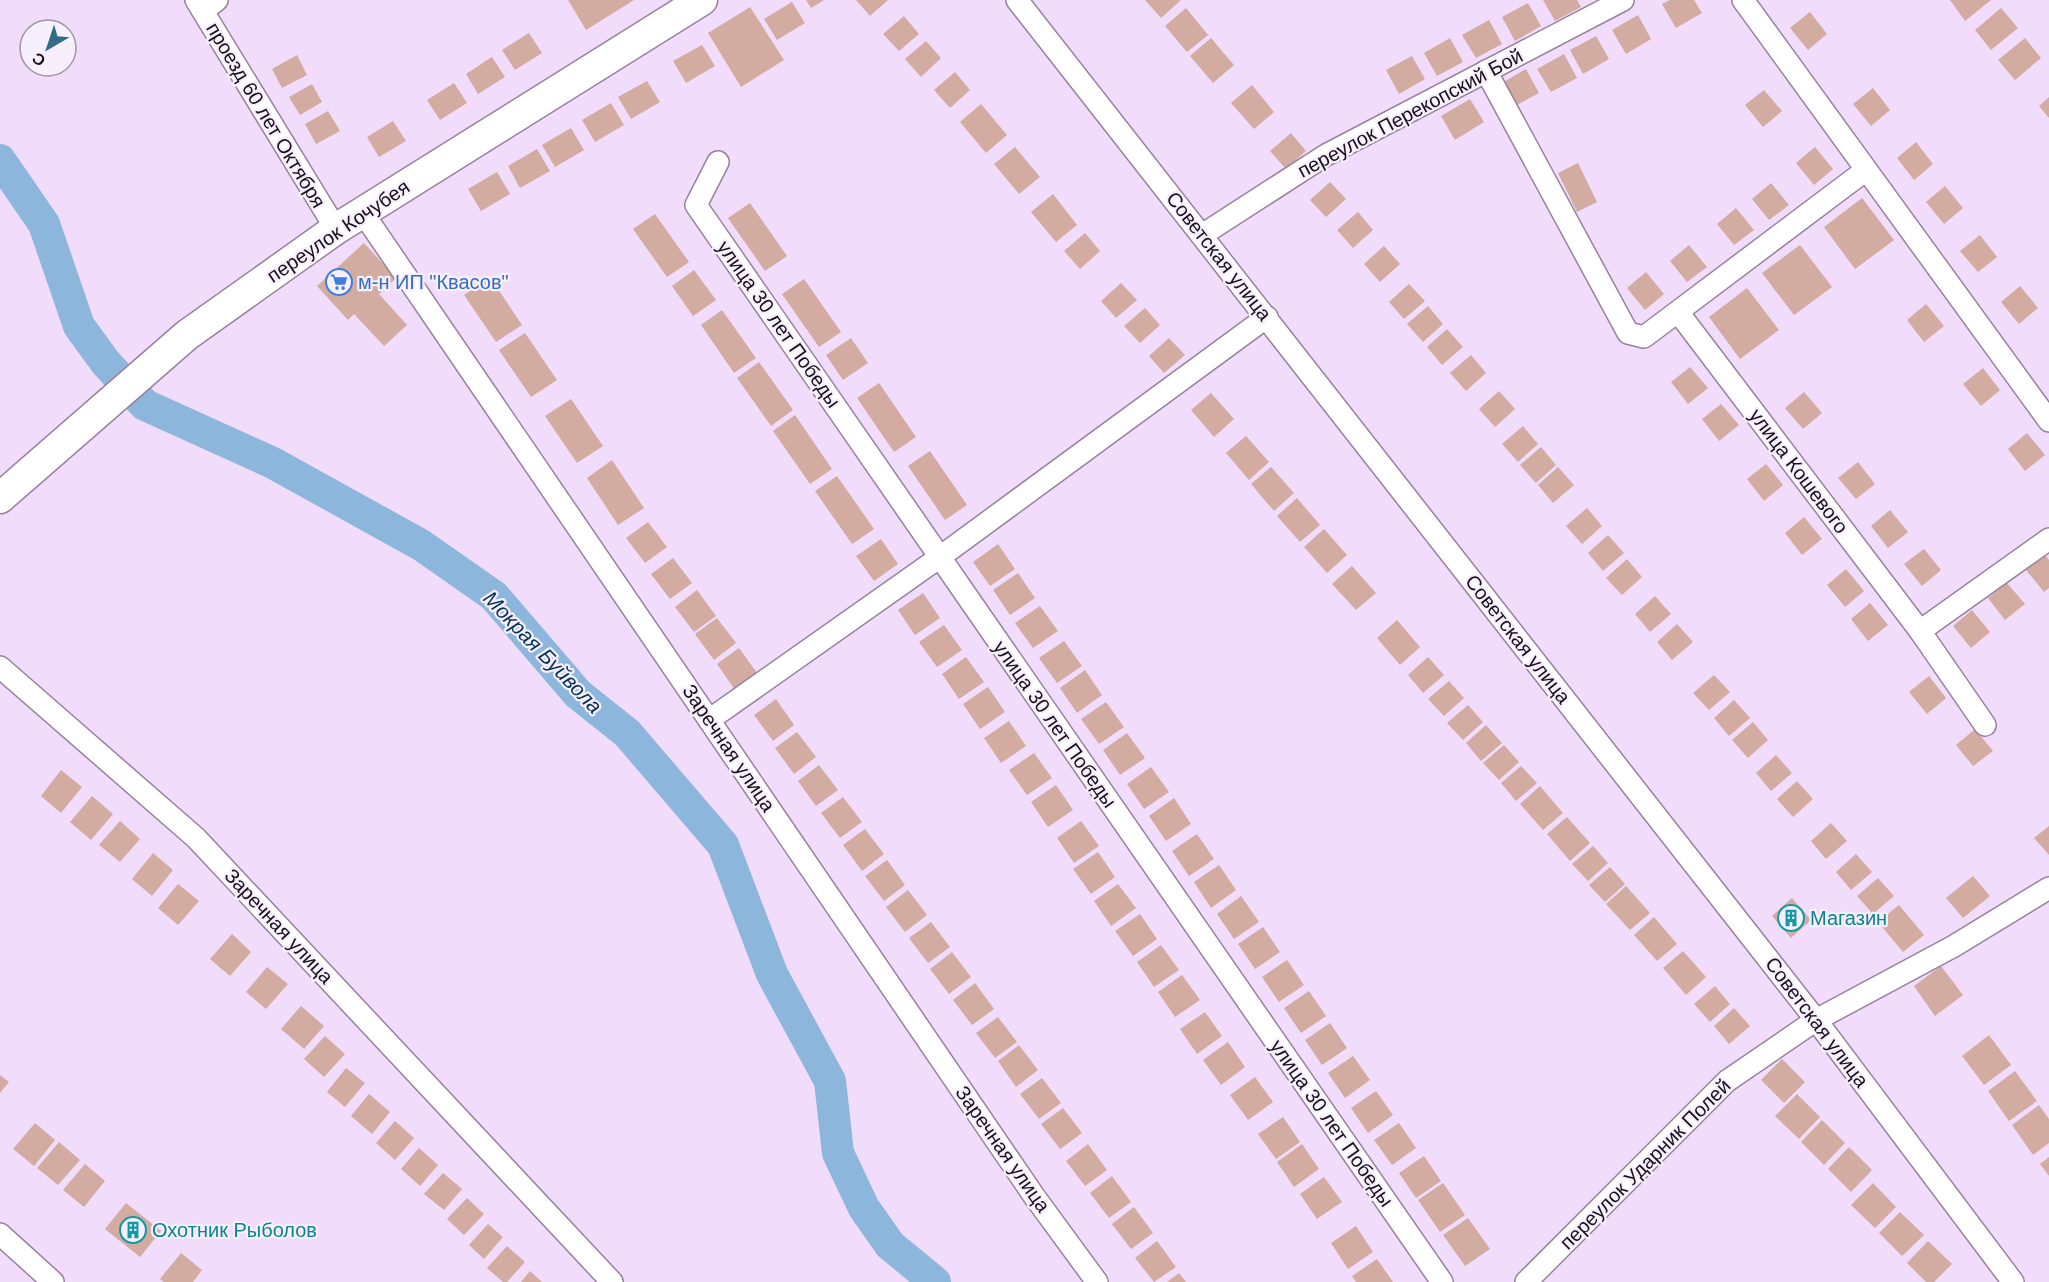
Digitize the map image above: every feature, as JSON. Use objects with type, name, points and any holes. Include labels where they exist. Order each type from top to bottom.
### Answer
[{"type":"main road","name":"переулок Кочубея","points":[[0,498],[84,421],[186,335],[336,229],[702,0]]},
{"type":"street","name":"Советская улица","points":[[1017,0],[1816,1020],[2013,1282]]},
{"type":"street","name":"переулок Перекопский Бой","points":[[1202,235],[1326,155],[1623,0]]},
{"type":"street","points":[[1743,0],[2049,421]]},
{"type":"street","name":"проезд 60 лет Октября","points":[[206,4],[336,229]]},
{"type":"street","points":[[1486,71],[1628,333],[1644,337],[1866,170]]},
{"type":"street","name":"улица 30 лет Победы","points":[[718,162],[696,205],[1442,1282]]},
{"type":"street","name":"Заречная улица","points":[[363,213],[1034,1196],[1097,1282]]},
{"type":"street","name":"улица Кошевого","points":[[1678,312],[1920,631],[1985,725]]},
{"type":"street","points":[[709,720],[940,557],[1267,317]]},
{"type":"street","points":[[1920,631],[2049,540]]},
{"type":"street","name":"Заречная улица","points":[[0,667],[196,838],[612,1282]]},
{"type":"street","name":"переулок Ударник Полей","points":[[1526,1282],[1727,1081],[1816,1020],[1954,946],[2049,888]]},
{"type":"street","points":[[0,1234],[53,1282]]},
{"type":"building","points":[[568,0],[634,0],[586,30]]},
{"type":"building","points":[[806,0],[824,0],[811,8]]},
{"type":"building","points":[[856,0],[888,0],[870,16]]},
{"type":"building","points":[[1145,0],[1181,0],[1161,18]]},
{"type":"building","points":[[1543,0],[1577,0],[1581,7],[1555,21]]},
{"type":"building","points":[[1670,0],[1694,0],[1702,13],[1676,28],[1662,4]]},
{"type":"building","points":[[1950,0],[1991,0],[1965,21]]},
{"type":"building","points":[[792,2],[805,23],[777,40],[764,19]]},
{"type":"building","points":[[1528,3],[1541,26],[1515,41],[1502,17]]},
{"type":"building","points":[[750,7],[784,60],[741,87],[708,33]]},
{"type":"building","points":[[1186,8],[1208,35],[1187,52],[1165,26]]},
{"type":"building","points":[[2001,8],[2018,28],[1991,50],[1975,30]]},
{"type":"building","points":[[1810,12],[1827,34],[1808,50],[1790,28]]},
{"type":"building","points":[[1638,15],[1651,39],[1626,54],[1612,30]]},
{"type":"building","points":[[904,16],[919,34],[899,51],[883,34]]},
{"type":"building","points":[[1489,20],[1502,44],[1476,58],[1462,35]]},
{"type":"building","points":[[529,33],[542,53],[515,70],[502,50]]},
{"type":"building","points":[[1596,36],[1609,59],[1583,74],[1570,50]]},
{"type":"building","points":[[1211,38],[1234,65],[1213,83],[1190,56]]},
{"type":"building","points":[[1450,38],[1463,62],[1437,76],[1424,53]]},
{"type":"building","points":[[2025,38],[2041,58],[2015,80],[1998,60]]},
{"type":"building","points":[[926,41],[941,58],[921,77],[905,59]]},
{"type":"building","points":[[702,45],[715,66],[686,83],[673,61]]},
{"type":"building","points":[[1564,54],[1577,78],[1551,92],[1537,69]]},
{"type":"building","points":[[297,55],[307,75],[282,88],[272,69]]},
{"type":"building","points":[[1412,56],[1425,79],[1399,94],[1386,70]]},
{"type":"building","points":[[492,57],[505,77],[478,94],[466,74]]},
{"type":"building","points":[[1526,69],[1539,93],[1513,107],[1500,84]]},
{"type":"building","points":[[955,72],[970,90],[950,108],[934,90]]},
{"type":"building","points":[[647,81],[660,102],[631,119],[618,97]]},
{"type":"building","points":[[454,83],[467,103],[440,120],[427,100]]},
{"type":"building","points":[[312,84],[322,102],[300,115],[289,97]]},
{"type":"building","points":[[1252,85],[1274,112],[1254,129],[1231,103]]},
{"type":"building","points":[[1873,88],[1890,110],[1871,126],[1853,104]]},
{"type":"building","points":[[1764,90],[1782,111],[1763,127],[1745,105]]},
{"type":"building","points":[[2049,97],[2049,118],[2039,106]]},
{"type":"building","points":[[1470,99],[1484,122],[1455,140],[1441,116]]},
{"type":"building","points":[[611,103],[624,125],[595,142],[582,120]]},
{"type":"building","points":[[981,104],[1007,135],[986,153],[960,122]]},
{"type":"building","points":[[328,111],[340,131],[316,144],[305,124]]},
{"type":"building","points":[[393,121],[406,141],[379,157],[367,137]]},
{"type":"building","points":[[571,128],[584,150],[555,167],[542,145]]},
{"type":"building","points":[[1291,133],[1306,151],[1286,169],[1270,151]]},
{"type":"building","points":[[1916,142],[1933,164],[1914,180],[1897,158]]},
{"type":"building","points":[[1015,147],[1040,177],[1019,194],[994,164]]},
{"type":"building","points":[[1815,147],[1833,169],[1814,185],[1796,163]]},
{"type":"building","points":[[537,149],[550,171],[520,188],[508,166]]},
{"type":"building","points":[[1578,163],[1597,202],[1577,212],[1558,173]]},
{"type":"building","points":[[497,172],[510,194],[481,211],[468,189]]},
{"type":"building","points":[[1330,182],[1346,199],[1326,217],[1310,200]]},
{"type":"building","points":[[1771,183],[1789,205],[1769,220],[1752,199]]},
{"type":"building","points":[[1945,186],[1963,208],[1944,224],[1926,202]]},
{"type":"building","points":[[1053,194],[1077,225],[1056,242],[1031,212]]},
{"type":"building","points":[[1862,198],[1894,240],[1855,269],[1824,227]]},
{"type":"building","points":[[750,203],[787,256],[765,271],[728,218]]},
{"type":"building","points":[[1736,208],[1754,230],[1734,245],[1717,224]]},
{"type":"building","points":[[1358,212],[1373,230],[1353,248],[1337,230]]},
{"type":"building","points":[[655,214],[689,262],[667,277],[633,229]]},
{"type":"building","points":[[1085,233],[1100,251],[1080,269],[1064,251]]},
{"type":"building","points":[[1980,235],[1997,257],[1978,272],[1960,251]]},
{"type":"building","points":[[364,243],[396,278],[379,294],[407,325],[384,346],[354,314],[348,320],[317,286]]},
{"type":"building","points":[[1689,245],[1707,267],[1687,282],[1670,261]]},
{"type":"building","points":[[1800,245],[1832,287],[1794,315],[1762,273]]},
{"type":"building","points":[[1384,246],[1400,264],[1380,282],[1364,264]]},
{"type":"building","points":[[694,270],[716,300],[693,316],[672,286]]},
{"type":"building","points":[[1646,272],[1664,294],[1645,310],[1627,288]]},
{"type":"building","points":[[490,277],[522,325],[496,342],[464,295]]},
{"type":"building","points":[[804,279],[841,332],[819,347],[782,294]]},
{"type":"building","points":[[1121,283],[1137,300],[1116,318],[1101,301]]},
{"type":"building","points":[[1409,284],[1425,301],[1404,319],[1389,302]]},
{"type":"building","points":[[2020,286],[2038,308],[2019,324],[2001,302]]},
{"type":"building","points":[[1747,288],[1779,330],[1740,359],[1709,317]]},
{"type":"building","points":[[1926,304],[1944,326],[1924,342],[1907,320]]},
{"type":"building","points":[[1428,306],[1443,324],[1423,342],[1407,324]]},
{"type":"building","points":[[1145,308],[1160,325],[1140,343],[1124,326]]},
{"type":"building","points":[[722,310],[756,358],[734,373],[701,325]]},
{"type":"building","points":[[1447,329],[1463,347],[1442,365],[1427,347]]},
{"type":"building","points":[[525,333],[557,380],[531,397],[499,350]]},
{"type":"building","points":[[851,338],[868,363],[843,380],[826,355]]},
{"type":"building","points":[[1169,338],[1185,355],[1164,373],[1149,356]]},
{"type":"building","points":[[1471,355],[1486,373],[1466,391],[1450,373]]},
{"type":"building","points":[[759,362],[793,410],[771,426],[737,378]]},
{"type":"building","points":[[1690,367],[1708,388],[1688,404],[1671,382]]},
{"type":"building","points":[[1983,368],[2000,390],[1981,406],[1963,384]]},
{"type":"building","points":[[879,383],[916,437],[894,452],[857,398]]},
{"type":"building","points":[[1499,391],[1515,409],[1495,427],[1479,409]]},
{"type":"building","points":[[1804,392],[1822,413],[1803,429],[1785,408]]},
{"type":"building","points":[[1211,393],[1234,419],[1214,437],[1191,410]]},
{"type":"building","points":[[571,399],[603,446],[577,463],[545,416]]},
{"type":"building","points":[[1721,404],[1739,425],[1719,441],[1702,419]]},
{"type":"building","points":[[795,415],[832,469],[810,484],[773,431]]},
{"type":"building","points":[[1523,426],[1538,444],[1518,462],[1502,444]]},
{"type":"building","points":[[2027,433],[2045,455],[2025,471],[2008,449]]},
{"type":"building","points":[[1246,436],[1269,462],[1249,480],[1226,453]]},
{"type":"building","points":[[1541,447],[1556,465],[1536,483],[1520,465]]},
{"type":"building","points":[[930,451],[967,505],[945,520],[908,466]]},
{"type":"building","points":[[612,460],[644,508],[618,525],[587,478]]},
{"type":"building","points":[[1858,462],[1875,484],[1856,499],[1838,478]]},
{"type":"building","points":[[1766,464],[1783,485],[1764,501],[1747,479]]},
{"type":"building","points":[[1271,467],[1294,493],[1274,511],[1251,484]]},
{"type":"building","points":[[1558,467],[1574,485],[1553,503],[1538,485]]},
{"type":"building","points":[[837,476],[874,529],[852,544],[815,491]]},
{"type":"building","points":[[1297,498],[1320,525],[1300,542],[1277,516]]},
{"type":"building","points":[[1587,508],[1602,526],[1582,544],[1566,526]]},
{"type":"building","points":[[1890,510],[1908,532],[1888,548],[1871,526]]},
{"type":"building","points":[[1804,517],[1822,539],[1802,555],[1785,533]]},
{"type":"building","points":[[648,522],[667,547],[645,563],[626,538]]},
{"type":"building","points":[[1324,529],[1347,555],[1327,573],[1304,547]]},
{"type":"building","points":[[1608,535],[1624,553],[1603,571],[1588,553]]},
{"type":"building","points":[[881,539],[898,564],[874,581],[856,556]]},
{"type":"building","points":[[998,544],[1015,569],[990,586],[973,562]]},
{"type":"building","points":[[1924,549],[1941,570],[1922,586],[1904,564]]},
{"type":"building","points":[[2045,555],[2049,560],[2049,588],[2044,592],[2026,570]]},
{"type":"building","points":[[673,558],[692,583],[670,599],[651,574]]},
{"type":"building","points":[[1627,559],[1642,577],[1622,595],[1606,578]]},
{"type":"building","points":[[1352,566],[1376,593],[1356,610],[1332,584]]},
{"type":"building","points":[[1846,569],[1864,591],[1845,607],[1827,585]]},
{"type":"building","points":[[1018,573],[1035,598],[1010,615],[993,590]]},
{"type":"building","points":[[2007,583],[2025,604],[2005,620],[1988,598]]},
{"type":"building","points":[[697,590],[716,616],[694,632],[675,607]]},
{"type":"building","points":[[923,593],[940,618],[915,635],[898,610]]},
{"type":"building","points":[[1655,596],[1671,614],[1650,632],[1635,614]]},
{"type":"building","points":[[1870,603],[1888,625],[1868,641],[1851,619]]},
{"type":"building","points":[[1040,606],[1058,631],[1033,648],[1015,623]]},
{"type":"building","points":[[1972,610],[1990,632],[1971,648],[1953,626]]},
{"type":"building","points":[[717,618],[736,643],[714,660],[695,634]]},
{"type":"building","points":[[1397,620],[1420,647],[1400,665],[1377,638]]},
{"type":"building","points":[[1677,624],[1693,642],[1672,660],[1657,642]]},
{"type":"building","points":[[944,625],[962,650],[937,667],[919,642]]},
{"type":"building","points":[[1064,641],[1082,666],[1057,683],[1039,658]]},
{"type":"building","points":[[739,648],[757,673],[735,690],[717,664]]},
{"type":"building","points":[[966,657],[984,682],[959,699],[942,674]]},
{"type":"building","points":[[1428,657],[1444,675],[1423,693],[1408,675]]},
{"type":"building","points":[[1085,670],[1102,695],[1077,713],[1060,688]]},
{"type":"building","points":[[1714,675],[1730,692],[1709,710],[1693,693]]},
{"type":"building","points":[[1929,676],[1946,698],[1927,714],[1909,692]]},
{"type":"building","points":[[1449,681],[1464,698],[1444,716],[1428,699]]},
{"type":"building","points":[[988,687],[1005,712],[980,729],[963,704]]},
{"type":"building","points":[[776,699],[794,725],[773,741],[754,715]]},
{"type":"building","points":[[1734,700],[1750,718],[1729,736],[1714,718]]},
{"type":"building","points":[[1106,702],[1124,727],[1099,744],[1081,719]]},
{"type":"building","points":[[1468,705],[1483,722],[1463,740],[1447,723]]},
{"type":"building","points":[[1009,721],[1026,746],[1001,763],[984,738]]},
{"type":"building","points":[[1753,722],[1768,740],[1748,758],[1732,740]]},
{"type":"building","points":[[1486,725],[1502,743],[1481,761],[1466,743]]},
{"type":"building","points":[[1975,729],[1993,751],[1973,766],[1956,745]]},
{"type":"building","points":[[797,732],[816,757],[794,774],[775,748]]},
{"type":"building","points":[[1127,733],[1145,758],[1120,775],[1103,750]]},
{"type":"building","points":[[1504,745],[1519,762],[1499,780],[1483,763]]},
{"type":"building","points":[[1034,753],[1052,778],[1027,795],[1009,770]]},
{"type":"building","points":[[1776,755],[1792,773],[1771,791],[1756,773]]},
{"type":"building","points":[[819,765],[838,790],[816,806],[798,781]]},
{"type":"building","points":[[1521,766],[1537,783],[1516,801],[1501,783]]},
{"type":"building","points":[[1151,767],[1169,792],[1144,809],[1127,784]]},
{"type":"building","points":[[61,770],[82,787],[61,813],[41,796]]},
{"type":"building","points":[[1797,781],[1813,799],[1793,817],[1777,799]]},
{"type":"building","points":[[1056,785],[1073,810],[1048,827],[1031,802]]},
{"type":"building","points":[[1540,786],[1563,813],[1543,830],[1520,804]]},
{"type":"building","points":[[92,796],[113,814],[91,840],[70,822]]},
{"type":"building","points":[[843,797],[862,822],[840,838],[821,813]]},
{"type":"building","points":[[1174,798],[1191,824],[1166,841],[1149,816]]},
{"type":"building","points":[[1567,817],[1590,843],[1570,861],[1547,834]]},
{"type":"building","points":[[120,821],[140,839],[120,862],[99,845]]},
{"type":"building","points":[[1081,821],[1099,846],[1074,863],[1057,838]]},
{"type":"building","points":[[1831,823],[1847,841],[1826,859],[1811,841]]},
{"type":"building","points":[[2049,826],[2049,855],[2034,838]]},
{"type":"building","points":[[865,829],[884,854],[862,871],[843,845]]},
{"type":"building","points":[[1197,834],[1214,859],[1189,876],[1172,851]]},
{"type":"building","points":[[1593,846],[1608,863],[1588,881],[1572,864]]},
{"type":"building","points":[[1098,852],[1115,877],[1091,894],[1073,869]]},
{"type":"building","points":[[153,853],[173,870],[152,896],[132,879]]},
{"type":"building","points":[[1856,854],[1872,872],[1851,890],[1836,872]]},
{"type":"building","points":[[887,860],[905,885],[884,901],[865,876]]},
{"type":"building","points":[[1219,865],[1236,890],[1211,908],[1194,882]]},
{"type":"building","points":[[1610,867],[1625,884],[1605,902],[1589,885]]},
{"type":"building","points":[[1973,876],[1990,896],[1963,918],[1946,898]]},
{"type":"building","points":[[1878,878],[1894,896],[1873,914],[1857,896]]},
{"type":"building","points":[[178,884],[199,901],[178,925],[158,908]]},
{"type":"building","points":[[1118,884],[1136,908],[1111,926],[1094,901]]},
{"type":"building","points":[[1626,886],[1650,913],[1630,930],[1606,904]]},
{"type":"building","points":[[908,890],[927,915],[905,932],[886,907]]},
{"type":"building","points":[[1241,896],[1259,922],[1234,939],[1217,914]]},
{"type":"building","name":"Магазин","points":[[1792,898],[1811,920],[1791,938],[1772,916]]},
{"type":"building","points":[[1899,905],[1924,935],[1903,952],[1878,922]]},
{"type":"building","points":[[1140,914],[1157,939],[1133,956],[1115,931]]},
{"type":"building","points":[[1654,917],[1677,944],[1657,961],[1634,935]]},
{"type":"building","points":[[931,922],[950,947],[928,963],[909,938]]},
{"type":"building","points":[[1263,927],[1280,952],[1255,969],[1238,944]]},
{"type":"building","points":[[232,934],[251,952],[230,976],[210,959]]},
{"type":"building","points":[[1161,945],[1179,970],[1154,987],[1137,962]]},
{"type":"building","points":[[1683,951],[1706,977],[1686,995],[1663,968]]},
{"type":"building","points":[[952,952],[971,977],[949,994],[930,969]]},
{"type":"building","points":[[1287,960],[1304,985],[1279,1002],[1262,977]]},
{"type":"building","points":[[1941,966],[1963,995],[1935,1016],[1914,986]]},
{"type":"building","points":[[267,967],[288,984],[266,1009],[246,992]]},
{"type":"building","points":[[1182,975],[1200,1000],[1175,1017],[1158,992]]},
{"type":"building","points":[[975,983],[994,1009],[972,1025],[953,1000]]},
{"type":"building","points":[[1715,986],[1730,1004],[1710,1022],[1694,1004]]},
{"type":"building","points":[[1309,991],[1326,1016],[1301,1033],[1284,1008]]},
{"type":"building","points":[[301,1006],[324,1026],[304,1049],[281,1029]]},
{"type":"building","points":[[1734,1008],[1750,1026],[1729,1044],[1714,1026]]},
{"type":"building","points":[[1205,1012],[1222,1036],[1197,1054],[1180,1029]]},
{"type":"building","points":[[998,1017],[1017,1042],[995,1058],[976,1033]]},
{"type":"building","points":[[1330,1023],[1347,1048],[1322,1065],[1305,1040]]},
{"type":"building","points":[[1989,1035],[2011,1065],[1984,1085],[1962,1056]]},
{"type":"building","points":[[325,1036],[345,1054],[324,1077],[304,1059]]},
{"type":"building","points":[[1228,1042],[1245,1067],[1221,1085],[1203,1060]]},
{"type":"building","points":[[1019,1045],[1038,1070],[1016,1087],[998,1061]]},
{"type":"building","points":[[1353,1056],[1370,1080],[1345,1098],[1328,1073]]},
{"type":"building","points":[[1782,1059],[1805,1082],[1784,1103],[1761,1080]]},
{"type":"building","points":[[346,1068],[365,1083],[345,1107],[327,1092]]},
{"type":"building","points":[[2015,1071],[2037,1101],[2009,1121],[1988,1091]]},
{"type":"building","points":[[0,1075],[9,1082],[0,1093]]},
{"type":"building","points":[[1255,1077],[1273,1102],[1248,1120],[1230,1095]]},
{"type":"building","points":[[1042,1078],[1061,1103],[1039,1119],[1020,1094]]},
{"type":"building","points":[[1376,1091],[1393,1115],[1368,1133],[1351,1108]]},
{"type":"building","points":[[369,1094],[390,1112],[372,1134],[351,1116]]},
{"type":"building","points":[[1797,1094],[1820,1117],[1799,1139],[1775,1116]]},
{"type":"building","points":[[2039,1105],[2049,1119],[2049,1143],[2033,1155],[2012,1125]]},
{"type":"building","points":[[1063,1108],[1082,1133],[1060,1149],[1041,1124]]},
{"type":"building","points":[[1283,1117],[1300,1142],[1276,1159],[1258,1134]]},
{"type":"building","points":[[1822,1120],[1845,1143],[1824,1165],[1801,1142]]},
{"type":"building","points":[[395,1121],[414,1138],[395,1160],[376,1143]]},
{"type":"building","points":[[35,1123],[55,1140],[34,1166],[13,1149]]},
{"type":"building","points":[[1399,1123],[1416,1148],[1392,1165],[1374,1140]]},
{"type":"building","points":[[59,1142],[80,1160],[58,1185],[37,1168]]},
{"type":"building","points":[[1088,1144],[1107,1170],[1085,1186],[1066,1161]]},
{"type":"building","points":[[1302,1144],[1319,1169],[1294,1187],[1277,1162]]},
{"type":"building","points":[[1849,1147],[1872,1170],[1851,1192],[1828,1169]]},
{"type":"building","points":[[419,1148],[438,1165],[420,1186],[401,1169]]},
{"type":"building","points":[[1424,1156],[1441,1181],[1416,1198],[1399,1173]]},
{"type":"building","points":[[2049,1157],[2049,1176],[2040,1164]]},
{"type":"building","points":[[85,1164],[105,1181],[84,1207],[63,1190]]},
{"type":"building","points":[[443,1173],[462,1189],[444,1210],[424,1194]]},
{"type":"building","points":[[1112,1176],[1131,1202],[1109,1218],[1090,1193]]},
{"type":"building","points":[[1324,1177],[1342,1202],[1317,1219],[1300,1194]]},
{"type":"building","points":[[1443,1183],[1465,1215],[1440,1232],[1418,1200]]},
{"type":"building","points":[[1873,1183],[1896,1207],[1875,1228],[1851,1205]]},
{"type":"building","points":[[467,1198],[484,1214],[464,1235],[447,1219]]},
{"type":"building","name":"Охотник Рыболов","points":[[126,1203],[161,1231],[140,1257],[105,1229]]},
{"type":"building","points":[[1134,1207],[1153,1233],[1131,1249],[1112,1224]]},
{"type":"building","points":[[1900,1212],[1924,1235],[1902,1256],[1879,1233]]},
{"type":"building","points":[[1468,1218],[1490,1249],[1465,1266],[1443,1235]]},
{"type":"building","points":[[488,1224],[503,1237],[484,1259],[469,1245]]},
{"type":"building","points":[[1356,1226],[1373,1252],[1348,1269],[1331,1243]]},
{"type":"building","points":[[1157,1241],[1176,1267],[1154,1282],[1135,1258]]},
{"type":"building","points":[[1928,1241],[1952,1264],[1934,1282],[1926,1282],[1907,1263]]},
{"type":"building","points":[[507,1246],[525,1262],[507,1282],[503,1282],[487,1268]]},
{"type":"building","points":[[181,1253],[202,1270],[193,1282],[164,1282],[160,1279]]},
{"type":"building","points":[[1377,1259],[1393,1282],[1356,1282],[1352,1276]]},
{"type":"building","points":[[530,1271],[542,1282],[521,1282]]},
{"type":"building","points":[[1179,1273],[1186,1282],[1167,1282]]},
{"type":"waterway","name":"Мокрая Буйвола","points":[[0,160],[44,224],[79,326],[106,363],[145,405],[273,463],[421,545],[494,596],[578,694],[627,733],[723,845],[772,974],[830,1081],[838,1153],[864,1208],[890,1245],[935,1282]]},
{"type":"place","name":"м-н ИП \"Квасов\"","points":[[339,282]]},
{"type":"place","name":"Магазин","points":[[1791,918]]},
{"type":"place","name":"Охотник Рыболов","points":[[133,1230]]}]
